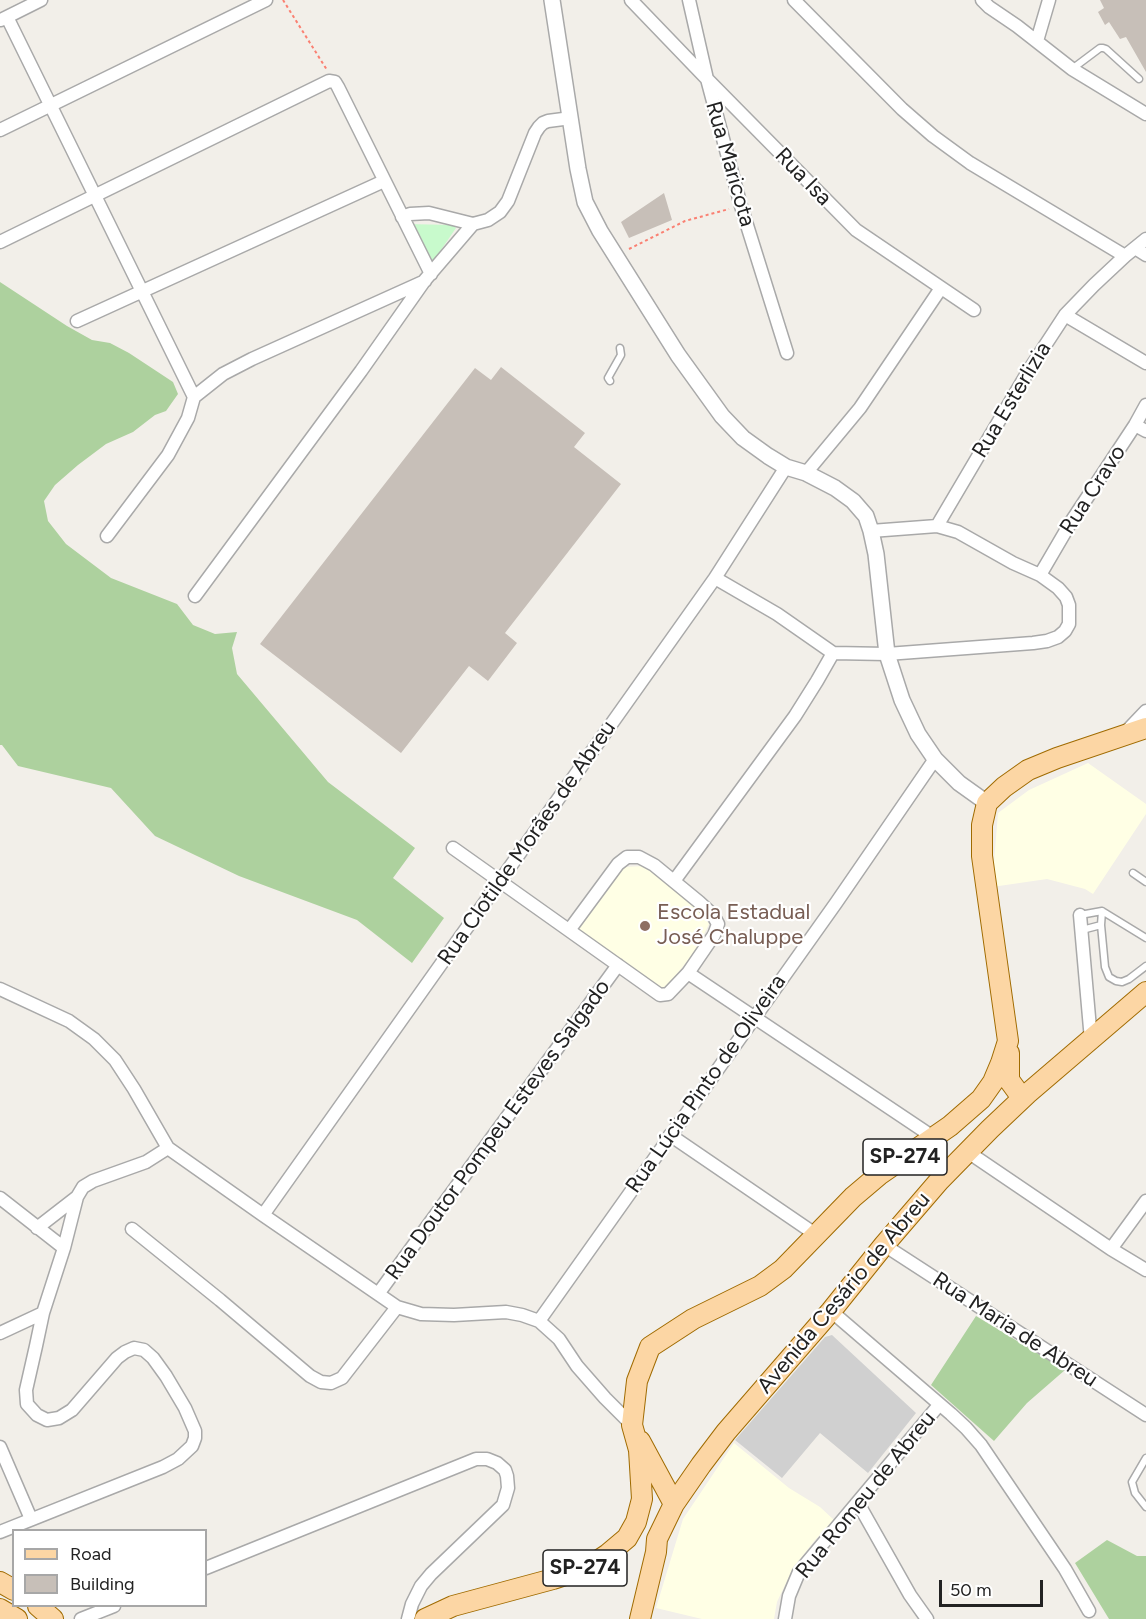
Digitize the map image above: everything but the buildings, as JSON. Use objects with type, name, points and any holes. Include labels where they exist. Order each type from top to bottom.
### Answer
[{"type":"main road","points":[[987,803],[1004,787],[1028,770],[1146,728]]},
{"type":"main road","name":"SP-274","points":[[425,1619],[453,1606],[587,1568],[627,1538],[636,1522],[642,1499],[639,1450],[632,1425],[637,1381],[650,1347],[693,1319],[760,1286],[783,1269],[853,1197],[879,1175],[950,1126],[981,1099],[997,1072],[1008,1041],[982,856],[982,825],[987,803]]},
{"type":"main road","name":"Avenida Cesário de Abreu","points":[[640,1619],[657,1539],[674,1504],[726,1432],[831,1311],[927,1195],[968,1152],[1028,1093],[1146,992]]},
{"type":"main road","points":[[1008,1041],[1009,1080],[1021,1094],[1028,1093]]},
{"type":"main road","points":[[632,1425],[674,1504]]},
{"type":"main road","points":[[40,1607],[53,1619]]},
{"type":"main road","points":[[0,1611],[6,1619]]},
{"type":"main road","points":[[0,1611],[17,1619]]},
{"type":"street","points":[[41,0],[4,19],[50,106],[194,397]]},
{"type":"street","points":[[0,130],[266,0]]},
{"type":"street","points":[[552,0],[578,169],[585,202],[600,231],[684,364],[722,416],[743,438],[768,456],[786,467],[806,473],[835,488],[853,501],[866,516],[876,554],[887,654],[902,700],[918,734],[935,759],[959,783],[987,803]]},
{"type":"street","name":"Rua Maricota","points":[[631,0],[707,79],[741,206],[787,353]]},
{"type":"street","points":[[689,0],[707,79]]},
{"type":"street","points":[[794,0],[902,109],[933,136],[970,163],[1125,256]]},
{"type":"street","points":[[982,0],[1072,69],[1146,114]]},
{"type":"street","points":[[1037,41],[1049,0]]},
{"type":"street","name":"Rua Isa","points":[[707,79],[856,230],[974,310]]},
{"type":"street","points":[[0,242],[329,81],[335,82],[402,217],[428,277]]},
{"type":"street","points":[[402,217],[429,213],[473,224],[488,220],[500,212],[508,201],[539,127],[543,123],[571,118]]},
{"type":"street","points":[[77,321],[384,181]]},
{"type":"street","points":[[195,596],[428,277],[473,224]]},
{"type":"street","name":"Rua Esterlizia","points":[[937,526],[1029,370],[1065,315],[1125,256],[1141,252],[1146,239]]},
{"type":"street","points":[[107,536],[168,455],[188,418],[194,397],[223,374],[252,359],[428,277]]},
{"type":"street","points":[[806,473],[860,408],[941,288]]},
{"type":"street","points":[[1065,315],[1146,363]]},
{"type":"street","name":"Rua Cravo","points":[[1040,575],[1071,522],[1140,428],[1146,405]]},
{"type":"street","name":"Rua Clotilde Morães de Abreu","points":[[263,1215],[715,578],[786,467]]},
{"type":"street","points":[[715,578],[833,652],[887,654],[1033,643],[1058,637],[1069,624],[1069,605],[1066,597],[1058,588],[1040,575],[957,532],[937,526],[871,531]]},
{"type":"street","points":[[674,881],[795,716],[833,652]]},
{"type":"street","points":[[1122,736],[1146,711]]},
{"type":"street","name":"Rua Lúcia Pinto de Oliveira","points":[[539,1321],[836,903],[935,759]]},
{"type":"street","points":[[453,848],[660,994],[668,994],[688,973],[714,935],[718,924],[713,915],[674,881],[639,856],[627,857],[618,864],[570,929]]},
{"type":"street","points":[[1080,915],[1091,1040]]},
{"type":"street","name":"Rua Doutor Pompeu Esteves Salgado","points":[[378,1294],[618,965]]},
{"type":"street","points":[[688,973],[933,1137]]},
{"type":"street","points":[[0,989],[69,1022],[94,1038],[115,1060],[135,1089],[168,1148],[263,1215],[397,1307],[421,1314],[506,1312],[539,1321],[559,1339],[577,1366],[632,1425]]},
{"type":"street","points":[[670,1135],[816,1234]]},
{"type":"street","points":[[0,1532],[178,1459],[192,1446],[195,1431],[192,1423],[166,1376],[144,1350],[134,1348],[117,1358],[72,1410],[59,1418],[47,1420],[37,1415],[27,1404],[26,1390],[44,1313],[77,1197],[83,1187],[93,1180],[146,1162],[168,1148]]},
{"type":"street","points":[[968,1152],[1111,1249],[1146,1270]]},
{"type":"street","points":[[38,1227],[77,1197]]},
{"type":"street","points":[[0,1198],[64,1248]]},
{"type":"street","points":[[1111,1249],[1146,1201]]},
{"type":"street","points":[[132,1229],[310,1376],[321,1382],[332,1383],[342,1378],[397,1307]]},
{"type":"street","name":"Rua Maria de Abreu","points":[[884,1245],[1146,1415]]},
{"type":"street","points":[[831,1311],[966,1428],[981,1445],[1065,1569],[1089,1611]]},
{"type":"street","points":[[0,1333],[44,1313]]},
{"type":"street","name":"Rua Romeu de Abreu","points":[[785,1619],[789,1596],[799,1572],[939,1405]]},
{"type":"street","points":[[0,1447],[31,1519]]},
{"type":"street","points":[[207,1568],[476,1459],[487,1459],[497,1463],[505,1470],[507,1476],[508,1488],[503,1505],[430,1574],[412,1604],[408,1619]]},
{"type":"street","points":[[858,1503],[905,1586],[927,1619]]},
{"type":"street","points":[[81,1619],[109,1607]]},
{"type":"lane","points":[[1072,69],[1103,48],[1139,79]]},
{"type":"lane","points":[[610,381],[608,378],[621,355],[620,348]]},
{"type":"lane","points":[[1132,873],[1146,882]]},
{"type":"lane","points":[[1080,915],[1102,911],[1146,938]]},
{"type":"lane","points":[[1102,911],[1105,967],[1109,977],[1122,982],[1129,980],[1146,966]]},
{"type":"lane","points":[[1081,930],[1101,925]]},
{"type":"lane","points":[[1146,1458],[1132,1482],[1135,1493],[1146,1507]]},
{"type":"path","points":[[283,0],[335,82]]},
{"type":"path","points":[[615,257],[685,221],[741,206]]},
{"type":"shaded area","points":[[1088,763],[1146,804],[1146,814],[1093,894],[1085,889],[1047,879],[992,887],[998,813],[1029,790]]},
{"type":"shaded area","name":"Escola Estadual José Chaluppe","points":[[644,866],[700,910],[709,924],[697,949],[663,991],[579,929],[624,867]]},
{"type":"shaded area","points":[[832,1335],[916,1413],[868,1473],[820,1433],[782,1478],[735,1440],[825,1337]]},
{"type":"shaded area","points":[[734,1443],[789,1488],[820,1507],[834,1520],[793,1568],[777,1602],[774,1619],[702,1619],[656,1608],[683,1519]]},
{"type":"green space","points":[[405,224],[453,225],[456,228],[430,266]]},
{"type":"green space","points":[[0,282],[67,326],[92,340],[110,343],[129,353],[173,382],[178,394],[166,411],[155,415],[133,432],[106,444],[55,485],[44,501],[48,521],[66,544],[111,578],[177,604],[193,625],[215,634],[237,632],[232,648],[237,674],[328,782],[415,848],[393,878],[444,918],[412,963],[357,920],[239,876],[155,836],[111,788],[18,766],[0,745]]},
{"type":"green space","points":[[976,1316],[1065,1370],[1027,1403],[994,1441],[931,1385]]},
{"type":"green space","points":[[1107,1540],[1137,1556],[1146,1556],[1146,1619],[1109,1619],[1075,1563]]},
{"type":"place","name":"Escola Estadual José Chaluppe","points":[[645,926]]}]
